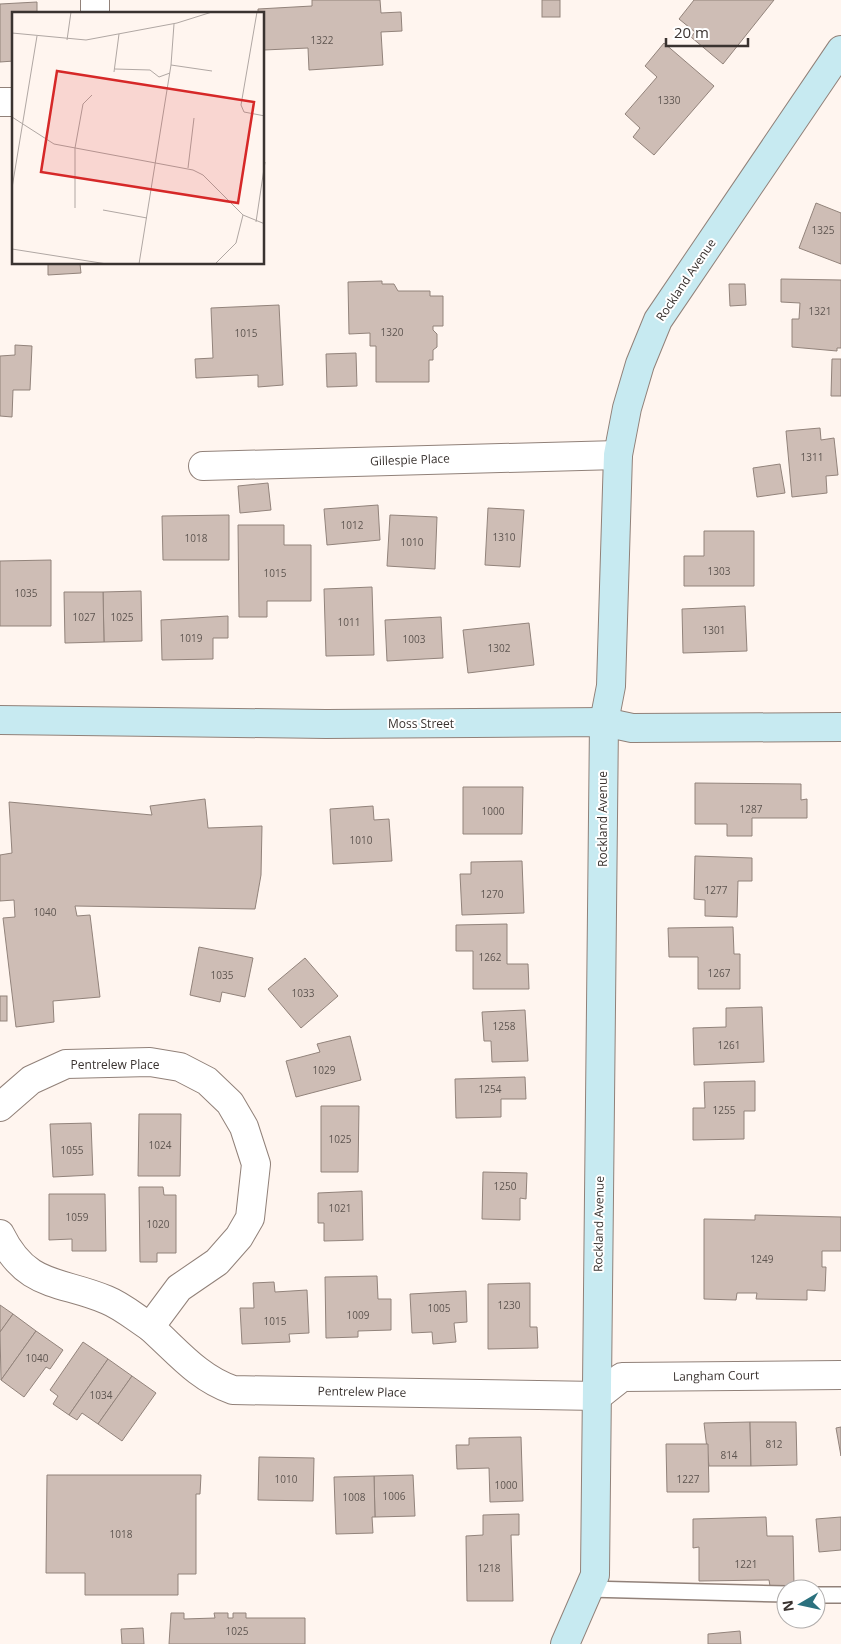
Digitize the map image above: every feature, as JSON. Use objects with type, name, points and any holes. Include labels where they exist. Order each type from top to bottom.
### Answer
[{"type":"street","name":"Rockland Avenue","points":[[564,1644],[595,1575],[604,722],[611,686],[618,455],[627,408],[640,364],[658,320],[841,50]]},
{"type":"street","name":"Gillespie Place","points":[[203,466],[618,455]]},
{"type":"street","name":"Moss Street","points":[[0,720],[326,724],[604,722],[632,728],[841,727]]},
{"type":"street","name":"Pentrelew Place","points":[[0,1107],[31,1080],[66,1064],[150,1062],[180,1067],[207,1081],[230,1103],[244,1128],[256,1164],[250,1218],[239,1237],[217,1262],[179,1288],[150,1327]]},
{"type":"street","name":"Pentrelew Place","points":[[0,1234],[7,1248],[30,1273],[58,1286],[108,1300],[150,1327],[196,1371],[214,1384],[233,1390],[598,1396]]},
{"type":"street","name":"Langham Court","points":[[598,1396],[622,1377],[841,1375]]},
{"type":"lane","points":[[588,1589],[776,1594]]},
{"type":"lane","points":[[826,1595],[841,1596]]},
{"type":"building","points":[[312,0],[380,0],[381,13],[401,12],[402,31],[381,32],[383,65],[309,70],[308,48],[265,50],[265,12],[258,12],[258,9],[312,6]]},
{"type":"building","points":[[542,0],[560,0],[560,17],[542,17]]},
{"type":"building","points":[[694,0],[774,0],[723,64],[691,37],[695,32],[679,19]]},
{"type":"building","points":[[37,2],[37,12],[12,12],[12,61],[0,62],[0,4]]},
{"type":"building","points":[[664,43],[714,86],[654,155],[633,137],[640,128],[625,114],[657,77],[645,66]]},
{"type":"building","points":[[816,203],[841,213],[841,264],[799,248]]},
{"type":"building","points":[[48,265],[80,265],[81,273],[48,275]]},
{"type":"building","points":[[781,279],[841,280],[841,348],[837,348],[837,351],[792,347],[792,319],[799,319],[800,303],[781,302]]},
{"type":"building","points":[[382,281],[382,284],[394,284],[398,291],[430,291],[430,296],[443,296],[443,326],[433,326],[433,330],[437,334],[437,347],[433,350],[433,360],[429,360],[429,382],[376,382],[376,346],[370,346],[370,333],[349,334],[348,282]]},
{"type":"building","points":[[729,284],[745,284],[746,305],[730,306]]},
{"type":"building","points":[[279,305],[283,385],[258,387],[258,375],[196,378],[195,359],[213,358],[211,308]]},
{"type":"building","points":[[15,345],[32,346],[30,390],[13,390],[12,417],[0,416],[0,356],[15,355]]},
{"type":"building","points":[[356,353],[357,386],[327,387],[326,354]]},
{"type":"building","points":[[832,359],[841,359],[841,396],[831,396]]},
{"type":"building","points":[[820,428],[821,440],[834,438],[838,475],[826,476],[827,493],[792,497],[786,431]]},
{"type":"building","points":[[780,464],[785,493],[757,497],[753,468]]},
{"type":"building","points":[[268,483],[271,510],[240,513],[238,486]]},
{"type":"building","points":[[378,505],[380,540],[327,545],[324,509]]},
{"type":"building","points":[[488,508],[524,510],[520,567],[485,565]]},
{"type":"building","points":[[229,515],[229,560],[163,560],[162,516]]},
{"type":"building","points":[[390,515],[437,517],[435,569],[387,566]]},
{"type":"building","points":[[238,525],[284,525],[284,545],[311,545],[311,601],[267,601],[267,617],[239,617]]},
{"type":"building","points":[[704,531],[754,531],[754,586],[684,586],[684,556],[704,556]]},
{"type":"building","points":[[51,560],[51,626],[0,626],[0,561]]},
{"type":"building","points":[[372,587],[374,655],[326,656],[324,589]]},
{"type":"building","points":[[141,591],[142,641],[104,642],[103,592]]},
{"type":"building","points":[[64,592],[103,592],[104,642],[65,643]]},
{"type":"building","points":[[745,606],[747,651],[683,653],[682,609]]},
{"type":"building","points":[[228,616],[228,638],[213,638],[213,659],[162,660],[161,620]]},
{"type":"building","points":[[441,617],[443,658],[387,661],[385,620]]},
{"type":"building","points":[[529,623],[534,665],[468,673],[463,630]]},
{"type":"building","points":[[695,783],[801,784],[801,800],[807,799],[807,818],[752,818],[752,836],[727,836],[727,824],[695,824]]},
{"type":"building","points":[[463,787],[523,787],[522,834],[463,834]]},
{"type":"building","points":[[205,799],[208,828],[262,826],[261,875],[255,909],[75,906],[77,916],[90,915],[100,997],[53,1001],[54,1022],[16,1027],[3,918],[15,917],[14,900],[0,901],[0,855],[12,853],[9,802],[152,815],[150,806]]},
{"type":"building","points":[[373,806],[374,820],[389,819],[392,861],[333,864],[330,809]]},
{"type":"building","points":[[695,856],[752,858],[752,881],[738,881],[737,917],[705,916],[705,900],[694,899]]},
{"type":"building","points":[[522,861],[524,913],[462,915],[460,874],[471,874],[471,862]]},
{"type":"building","points":[[507,924],[507,964],[528,964],[529,989],[473,989],[473,951],[456,951],[456,925]]},
{"type":"building","points":[[733,927],[734,954],[740,954],[740,989],[698,989],[698,957],[669,957],[668,928]]},
{"type":"building","points":[[199,947],[253,958],[245,997],[222,992],[220,1002],[190,995]]},
{"type":"building","points":[[305,958],[338,996],[301,1028],[268,989]]},
{"type":"building","points":[[0,996],[7,996],[7,1021],[0,1021]]},
{"type":"building","points":[[762,1007],[764,1062],[694,1065],[693,1028],[726,1027],[726,1008]]},
{"type":"building","points":[[525,1010],[528,1061],[492,1062],[491,1041],[484,1041],[482,1012]]},
{"type":"building","points":[[350,1036],[361,1080],[296,1097],[286,1061],[320,1052],[317,1044]]},
{"type":"building","points":[[525,1077],[526,1099],[501,1099],[501,1117],[456,1118],[455,1079]]},
{"type":"building","points":[[755,1081],[755,1111],[744,1111],[744,1139],[693,1140],[693,1108],[705,1108],[704,1082]]},
{"type":"building","points":[[321,1106],[359,1106],[358,1172],[321,1172]]},
{"type":"building","points":[[139,1114],[181,1114],[180,1176],[138,1176]]},
{"type":"building","points":[[91,1123],[93,1175],[53,1177],[50,1124]]},
{"type":"building","points":[[483,1172],[527,1173],[526,1199],[520,1198],[520,1220],[482,1219]]},
{"type":"building","points":[[139,1187],[163,1187],[164,1195],[176,1195],[176,1253],[157,1253],[157,1262],[140,1262]]},
{"type":"building","points":[[362,1191],[363,1240],[324,1241],[324,1223],[318,1223],[318,1193]]},
{"type":"building","points":[[49,1194],[105,1194],[106,1251],[72,1251],[72,1239],[49,1240]]},
{"type":"building","points":[[755,1215],[841,1217],[841,1251],[822,1251],[822,1267],[826,1267],[825,1291],[807,1290],[807,1300],[756,1299],[757,1293],[737,1293],[736,1300],[704,1299],[704,1219],[755,1220]]},
{"type":"building","points":[[377,1276],[378,1299],[391,1299],[391,1330],[358,1331],[358,1337],[326,1338],[325,1277]]},
{"type":"building","points":[[274,1282],[275,1292],[307,1290],[309,1333],[289,1334],[290,1342],[242,1344],[240,1308],[254,1308],[253,1283]]},
{"type":"building","points":[[530,1283],[530,1327],[537,1327],[538,1348],[488,1349],[488,1284]]},
{"type":"building","points":[[466,1291],[467,1322],[454,1323],[456,1342],[433,1344],[432,1332],[412,1333],[410,1294]]},
{"type":"building","points":[[0,1305],[13,1314],[0,1332]]},
{"type":"building","points":[[13,1314],[36,1331],[1,1380],[0,1332]]},
{"type":"building","points":[[36,1331],[63,1350],[50,1369],[46,1367],[24,1397],[1,1380]]},
{"type":"building","points":[[83,1342],[108,1359],[69,1415],[53,1404],[58,1396],[50,1390]]},
{"type":"building","points":[[108,1359],[132,1376],[98,1424],[82,1413],[77,1420],[69,1415]]},
{"type":"building","points":[[132,1376],[156,1393],[122,1441],[98,1424]]},
{"type":"building","points":[[750,1422],[751,1466],[709,1466],[704,1423]]},
{"type":"building","points":[[750,1422],[796,1422],[797,1465],[751,1466]]},
{"type":"building","points":[[841,1427],[841,1456],[836,1428]]},
{"type":"building","points":[[521,1437],[523,1501],[490,1502],[489,1468],[457,1469],[456,1445],[469,1445],[469,1438]]},
{"type":"building","points":[[666,1444],[708,1444],[709,1492],[667,1492]]},
{"type":"building","points":[[259,1457],[314,1458],[313,1501],[258,1500]]},
{"type":"building","points":[[47,1475],[201,1475],[200,1494],[196,1494],[196,1574],[178,1574],[178,1595],[85,1595],[85,1573],[46,1573]]},
{"type":"building","points":[[413,1475],[415,1516],[375,1517],[374,1476]]},
{"type":"building","points":[[374,1476],[375,1517],[372,1517],[373,1533],[336,1534],[334,1477]]},
{"type":"building","points":[[519,1514],[519,1535],[511,1535],[513,1601],[467,1601],[466,1536],[483,1535],[483,1515]]},
{"type":"building","points":[[766,1517],[767,1536],[793,1536],[794,1579],[776,1579],[776,1586],[770,1586],[769,1580],[699,1581],[699,1547],[693,1548],[693,1519]]},
{"type":"building","points":[[841,1517],[841,1550],[819,1552],[816,1519]]},
{"type":"building","points":[[171,1613],[184,1613],[184,1619],[215,1618],[214,1613],[228,1613],[228,1618],[233,1618],[233,1613],[246,1613],[246,1618],[305,1618],[305,1644],[169,1644]]},
{"type":"building","points":[[143,1628],[144,1644],[122,1644],[121,1629]]},
{"type":"building","points":[[740,1631],[741,1644],[708,1644],[708,1634]]}]
